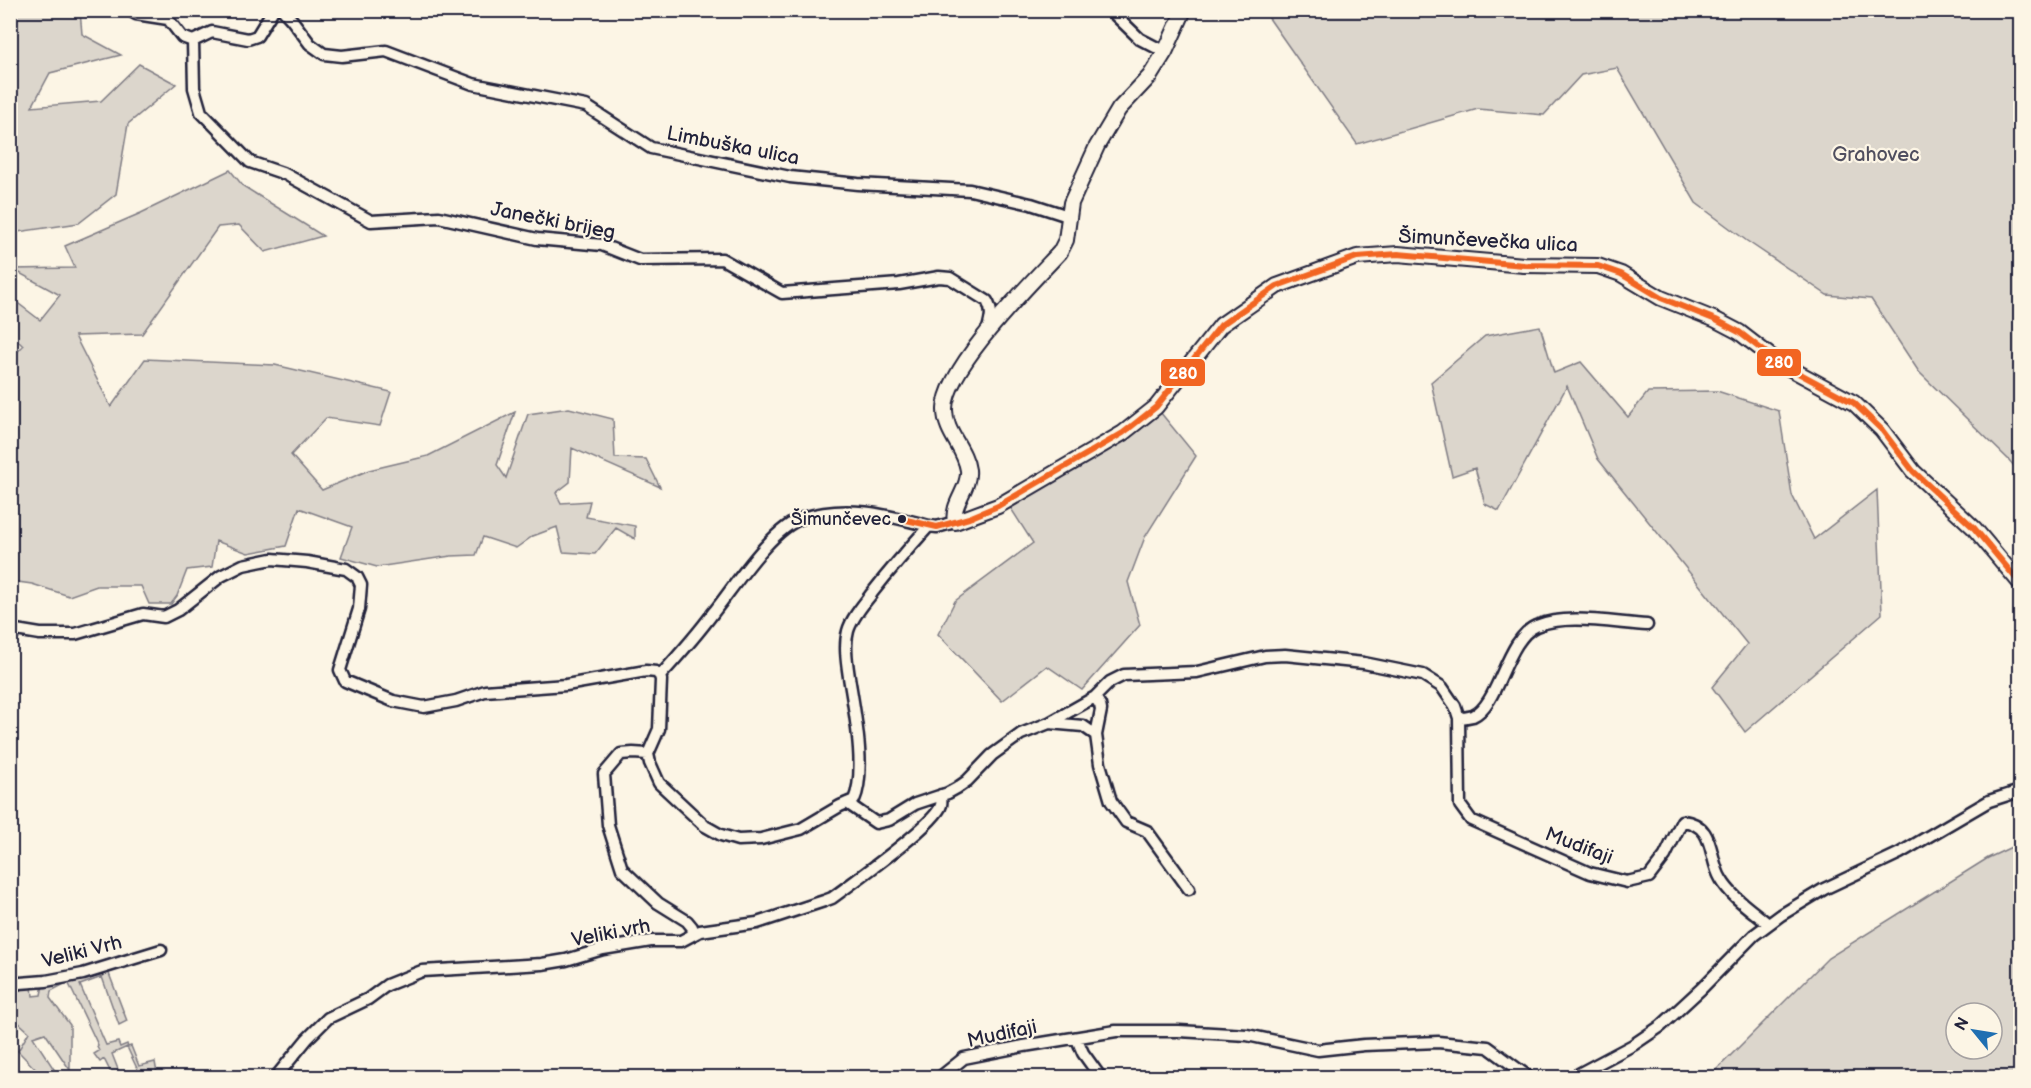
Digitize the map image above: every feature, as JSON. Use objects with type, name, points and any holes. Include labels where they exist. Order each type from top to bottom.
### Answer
[{"type":"street","points":[[130,10],[136,14],[168,19],[182,37],[193,41],[212,32],[248,39],[257,36],[273,10]]},
{"type":"street","name":"Limbuška ulica","points":[[283,10],[310,44],[324,54],[342,56],[386,51],[473,84],[586,106],[651,148],[790,177],[858,184],[970,190],[1031,204],[1068,216]]},
{"type":"street","points":[[1110,10],[1140,39],[1165,52]]},
{"type":"street","points":[[955,522],[955,510],[965,490],[968,469],[946,424],[945,408],[949,391],[988,329],[1060,252],[1066,240],[1071,203],[1096,146],[1119,110],[1150,76],[1165,52],[1184,10]]},
{"type":"street","name":"Janečki brijeg","points":[[193,41],[194,88],[201,112],[250,162],[285,174],[371,221],[440,217],[537,239],[602,245],[640,260],[722,259],[782,293],[899,284],[939,277],[950,278],[987,301]]},
{"type":"street","name":"Šimunčevečka ulica","points":[[660,676],[705,624],[753,562],[792,522],[823,514],[866,511],[937,527],[998,506],[1123,433],[1156,407],[1221,325],[1277,286],[1357,257],[1398,254],[1524,265],[1598,266],[1621,274],[1661,298],[1739,332],[1778,362],[1854,403],[1882,430],[1913,471],[1974,528],[2020,583]]},
{"type":"street","points":[[988,329],[991,316],[987,301],[1016,300]]},
{"type":"street","points":[[10,629],[40,634],[75,634],[143,614],[164,617],[178,610],[221,576],[243,565],[272,559],[346,569],[357,577],[361,585],[359,609],[340,670],[345,681],[393,701],[424,707],[456,701],[485,691],[566,685],[646,671],[656,672],[660,676],[659,729],[648,754],[658,783],[705,826],[721,835],[738,840],[761,839],[801,829],[854,800],[858,790],[859,761],[847,662],[847,632],[865,603],[929,526]]},
{"type":"street","points":[[846,803],[876,823],[889,820],[915,804],[948,794],[967,781],[992,755],[1021,734],[1049,723],[1095,697],[1110,682],[1124,675],[1197,672],[1265,656],[1285,655],[1364,663],[1423,675],[1442,687],[1460,718],[1473,716],[1480,711],[1520,640],[1525,633],[1535,627],[1551,621],[1570,620],[1647,626]]},
{"type":"street","points":[[1095,697],[1101,710],[1096,735],[1100,764],[1111,801],[1126,822],[1147,831],[1189,889]]},
{"type":"street","name":"Mudifaji","points":[[1460,718],[1458,790],[1460,805],[1471,820],[1590,873],[1627,882],[1649,877],[1665,856],[1682,821],[1690,822],[1701,828],[1710,842],[1720,878],[1736,897],[1768,924]]},
{"type":"street","points":[[1049,723],[1083,726],[1096,735]]},
{"type":"street","points":[[648,754],[621,754],[604,774],[608,825],[622,869],[658,903],[687,921],[692,927],[693,934]]},
{"type":"street","points":[[1571,1077],[1633,1045],[1661,1026],[1768,924],[1824,889],[1899,853],[1989,801],[2020,790]]},
{"type":"street","name":"Veliki vrh","points":[[275,1077],[306,1039],[328,1018],[368,999],[379,990],[405,976],[422,971],[519,966],[566,960],[603,949],[651,941],[681,941],[700,931],[757,922],[832,898],[901,846],[941,806],[940,795]]},
{"type":"street","name":"Veliki Vrh","points":[[10,986],[83,974],[161,950]]},
{"type":"street","name":"Mudifaji","points":[[939,1077],[964,1058],[1116,1031],[1179,1031],[1247,1035],[1318,1050],[1364,1045],[1438,1042],[1488,1047],[1530,1077]]},
{"type":"street","points":[[1077,1039],[1083,1053],[1101,1077]]},
{"type":"green space","points":[[11,10],[80,11],[82,34],[121,55],[50,73],[32,107],[101,101],[139,64],[176,84],[128,124],[116,194],[79,223],[11,233]]},
{"type":"green space","name":"Grahovec","points":[[1264,11],[2020,11],[2020,473],[1919,372],[1871,299],[1827,295],[1696,203],[1617,68],[1581,75],[1544,115],[1478,109],[1357,144]]},
{"type":"green space","points":[[230,170],[243,186],[323,236],[265,252],[239,225],[218,227],[142,334],[75,336],[111,407],[145,359],[275,365],[391,392],[380,426],[326,418],[291,455],[322,490],[369,470],[428,456],[515,412],[497,465],[506,478],[528,414],[569,408],[613,419],[615,458],[646,459],[660,487],[572,448],[570,482],[556,493],[561,503],[590,501],[586,517],[635,526],[635,539],[616,528],[595,554],[563,552],[557,527],[533,536],[516,548],[483,537],[476,555],[451,556],[377,567],[341,557],[352,527],[299,508],[286,546],[248,553],[216,541],[212,567],[187,570],[177,596],[171,604],[149,604],[141,586],[97,586],[69,596],[32,584],[11,581],[11,358],[23,346],[11,334],[11,298],[40,320],[60,295],[12,269],[75,268],[65,246],[141,213]]},
{"type":"green space","points":[[1540,326],[1554,373],[1581,362],[1628,417],[1648,392],[1717,391],[1779,411],[1792,495],[1814,539],[1877,490],[1882,614],[1745,732],[1712,687],[1747,644],[1598,459],[1567,386],[1499,511],[1485,504],[1475,468],[1452,476],[1431,382],[1485,336]]},
{"type":"green space","points":[[1156,407],[1196,456],[1145,537],[1128,582],[1140,625],[1082,690],[1047,666],[1002,701],[938,634],[955,601],[1033,543],[1010,507]]},
{"type":"green space","points":[[2020,843],[2020,1077],[1709,1077],[1828,958],[1988,858]]},
{"type":"green space","points":[[108,971],[127,1021],[119,1025],[102,977],[80,985],[106,1045],[118,1042],[120,1047],[127,1044],[128,1047],[131,1046],[139,1066],[155,1062],[157,1073],[164,1072],[165,1077],[141,1077],[127,1047],[112,1054],[121,1077],[113,1077],[104,1059],[100,1062],[94,1054],[99,1051],[98,1045],[68,982],[51,991],[50,998],[70,1025],[70,1070],[45,1033],[33,1037],[59,1077],[43,1077],[18,1051],[29,1032],[18,1022],[11,1038],[10,992],[21,987],[32,987],[33,996],[41,995],[43,985]]},
{"type":"transit line","name":"280","points":[[902,519],[937,527],[969,518],[998,506],[1123,433],[1156,407],[1221,325],[1277,286],[1357,257],[1398,254],[1524,265],[1598,266],[1621,274],[1661,298],[1716,320],[1739,332],[1778,362],[1854,403],[1882,430],[1913,471],[1974,528],[2020,583]]},
{"type":"place","name":"Šimunčevec","points":[[902,519]]}]
